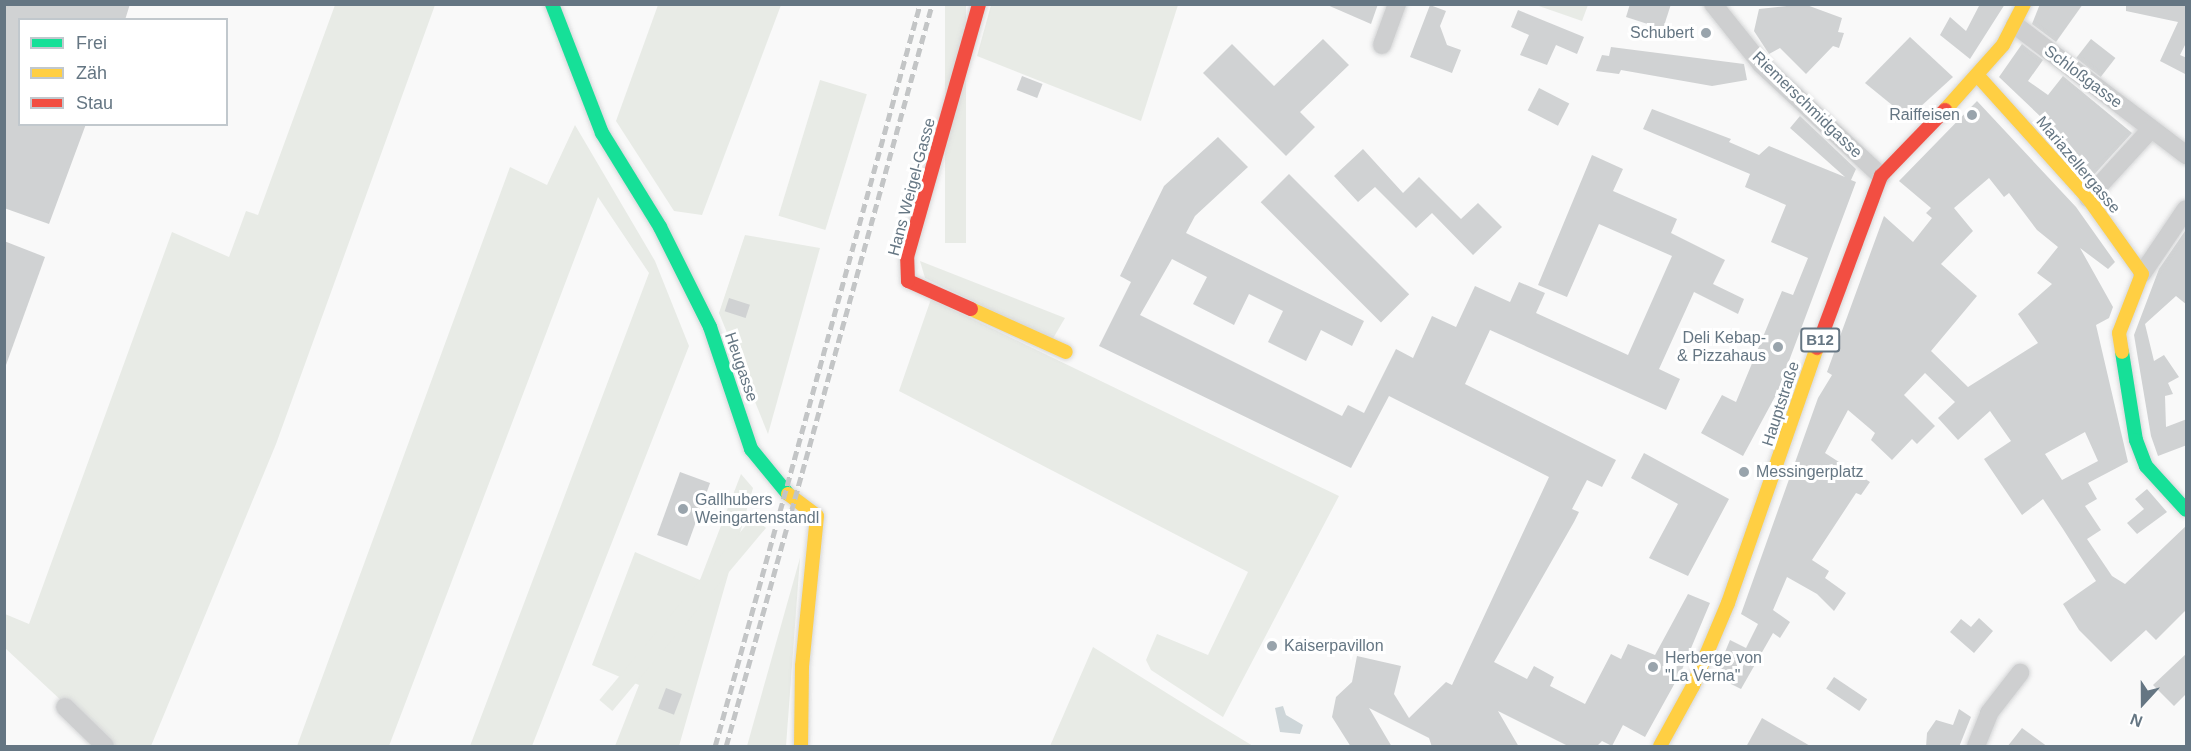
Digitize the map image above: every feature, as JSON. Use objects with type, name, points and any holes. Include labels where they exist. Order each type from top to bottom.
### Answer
[{"type":"street","name":"Heugasse","points":[[552,4],[602,133],[660,227],[710,327],[751,449],[781,489],[817,516],[802,666],[801,747]]},
{"type":"street","name":"Hans Weigel-Gasse","points":[[979,4],[907,257],[908,281],[1066,352]]},
{"type":"street","points":[[1382,45],[1397,4]]},
{"type":"street","name":"Riemerschmidgasse","points":[[1713,4],[1761,64],[1881,176]]},
{"type":"street","name":"Hauptstraße","points":[[1660,747],[1693,686],[1728,603],[1776,474],[1798,398],[1881,176],[1978,76],[2015,25],[2024,4]]},
{"type":"street","name":"Schloßgasse","points":[[2015,25],[2187,155]]},
{"type":"street","name":"Mariazellergasse","points":[[1978,76],[2088,198],[2142,274]]},
{"type":"street","points":[[2088,198],[2151,129]]},
{"type":"street","points":[[2187,209],[2142,274],[2120,333],[2136,440],[2146,466],[2187,510]]},
{"type":"street","points":[[1976,747],[1989,713],[2020,673]]},
{"type":"street","points":[[65,707],[105,747]]},
{"type":"shaded area","points":[[335,5],[435,5],[276,444],[151,746],[110,746],[5,648],[5,614],[29,624],[172,232],[229,257],[246,211],[258,215]]},
{"type":"shaded area","points":[[658,5],[781,5],[702,215],[674,211],[616,121]]},
{"type":"shaded area","points":[[945,5],[966,5],[966,243],[945,243]]},
{"type":"shaded area","points":[[991,5],[1178,5],[1141,121],[977,56]]},
{"type":"shaded area","points":[[1536,5],[1588,5],[1582,21]]},
{"type":"shaded area","points":[[820,80],[867,94],[825,230],[778,216]]},
{"type":"shaded area","points":[[575,125],[655,261],[689,346],[532,746],[470,746],[649,273],[598,197],[389,746],[297,746],[510,167],[547,185]]},
{"type":"shaded area","points":[[745,235],[820,248],[768,434],[719,313]]},
{"type":"shaded area","points":[[920,261],[1065,318],[1052,340],[925,278]]},
{"type":"shaded area","points":[[931,299],[1339,496],[1223,717],[1151,670],[1146,660],[1157,634],[1208,655],[1248,572],[899,391]]},
{"type":"shaded area","points":[[741,474],[753,488],[679,746],[615,746],[639,685],[592,665],[635,552],[700,580]]},
{"type":"shaded area","points":[[753,517],[766,528],[612,711],[599,700]]},
{"type":"shaded area","points":[[800,558],[786,746],[747,746]]},
{"type":"shaded area","points":[[1093,647],[1202,715],[1253,746],[1050,746]]},
{"type":"shaded area","points":[[1283,706],[1286,715],[1303,725],[1300,734],[1280,732],[1275,708]]},
{"type":"building","points":[[4,4],[130,4],[126,18],[18,18],[18,126],[85,126],[49,224],[4,208]]},
{"type":"building","points":[[1325,4],[1378,4],[1371,24]]},
{"type":"building","points":[[1630,4],[1671,4],[1663,29],[1626,17]]},
{"type":"building","points":[[1804,4],[1842,18],[1838,32],[1844,33],[1839,48],[1833,46],[1806,74],[1780,48],[1769,54],[1754,31],[1759,9]]},
{"type":"building","points":[[1980,4],[2005,4],[1970,59],[1940,35],[1950,17],[1966,31]]},
{"type":"building","points":[[2040,4],[2083,4],[2056,42],[2032,24]]},
{"type":"building","points":[[2126,4],[2187,4],[2187,41],[2180,55],[2187,58],[2187,75],[2160,61],[2178,22],[2126,11]]},
{"type":"building","points":[[1430,5],[1446,11],[1440,26],[1447,45],[1461,50],[1452,73],[1410,57]]},
{"type":"building","points":[[1518,10],[1584,37],[1577,54],[1556,45],[1547,65],[1520,55],[1529,35],[1511,27]]},
{"type":"building","points":[[1910,37],[1953,77],[1908,118],[1865,83]]},
{"type":"building","points":[[1323,39],[1349,65],[1300,112],[1315,127],[1286,156],[1203,73],[1232,44],[1274,86]]},
{"type":"building","points":[[2091,39],[2115,58],[2101,77],[2076,58]]},
{"type":"building","points":[[2022,44],[2043,60],[2028,81],[2048,95],[2063,76],[2132,133],[2091,178],[2039,122],[2042,118],[1999,77]]},
{"type":"building","points":[[1611,47],[1744,64],[1747,80],[1712,86],[1621,70],[1619,74],[1596,71],[1602,55],[1609,56]]},
{"type":"building","points":[[1022,76],[1043,84],[1037,98],[1017,90]]},
{"type":"building","points":[[1539,88],[1569,103],[1558,126],[1528,110]]},
{"type":"building","points":[[1977,101],[2076,207],[2115,262],[2108,269],[2080,248],[2113,307],[2109,318],[2096,325],[2128,462],[2088,483],[2097,499],[2085,506],[2101,530],[2087,539],[2112,576],[2125,584],[2187,525],[2187,609],[2156,640],[2146,630],[2111,662],[2079,630],[2063,604],[2096,581],[2043,499],[2022,515],[1984,459],[2011,441],[1990,411],[1958,440],[1938,418],[1955,402],[1925,373],[1904,395],[1935,426],[1917,444],[1912,439],[1892,460],[1871,440],[1875,433],[1848,410],[1825,453],[1870,482],[1861,495],[1856,493],[1812,560],[1829,571],[1825,578],[1846,593],[1834,611],[1817,594],[1787,577],[1773,610],[1790,622],[1780,638],[1773,633],[1741,689],[1715,676],[1730,640],[1746,648],[1758,624],[1741,614],[1818,398],[1832,375],[1827,372],[1884,216],[1913,242],[1932,218],[1926,213],[1931,208],[1899,181]],"holes":[[[1989,178],[2004,197],[2009,193],[2037,230],[2058,247],[2037,273],[2052,284],[2018,314],[2038,343],[1968,387],[1931,351],[1977,296],[1941,264],[1973,231],[1954,208]],[[2085,432],[2098,461],[2062,480],[2045,454]]]},
{"type":"building","points":[[1652,109],[1731,139],[1729,142],[1759,155],[1769,146],[1845,177],[1790,128],[1800,116],[1856,169],[1851,180],[1856,182],[1777,393],[1743,456],[1701,433],[1722,395],[1736,402],[1782,291],[1793,295],[1808,258],[1771,242],[1786,205],[1745,187],[1750,174],[1643,129]]},
{"type":"building","points":[[1218,137],[1248,167],[1195,216],[1186,233],[1364,321],[1352,346],[1321,330],[1306,361],[1268,342],[1283,311],[1249,294],[1234,325],[1193,304],[1207,277],[1172,259],[1140,315],[1342,416],[1348,405],[1364,413],[1396,349],[1413,358],[1432,316],[1456,327],[1475,286],[1510,302],[1519,282],[1545,293],[1536,313],[1628,355],[1672,256],[1599,224],[1567,297],[1538,285],[1592,155],[1623,169],[1613,191],[1677,219],[1671,233],[1725,260],[1713,284],[1744,299],[1738,314],[1694,292],[1659,369],[1680,379],[1666,410],[1490,330],[1465,384],[1616,460],[1602,487],[1587,480],[1572,509],[1579,512],[1574,522],[1494,662],[1527,679],[1534,666],[1554,677],[1550,686],[1585,704],[1611,654],[1621,659],[1628,644],[1655,655],[1688,594],[1710,603],[1681,672],[1645,737],[1623,725],[1612,746],[1602,741],[1596,747],[1570,747],[1498,711],[1519,747],[1432,747],[1429,738],[1369,708],[1392,747],[1351,747],[1332,717],[1336,697],[1352,682],[1357,656],[1401,666],[1394,694],[1409,718],[1446,682],[1452,685],[1549,477],[1389,396],[1351,468],[1099,346],[1131,282],[1120,276],[1164,186]]},
{"type":"building","points":[[1363,149],[1403,193],[1419,177],[1461,219],[1478,203],[1502,227],[1473,255],[1432,213],[1416,228],[1375,187],[1358,202],[1334,176]]},
{"type":"building","points":[[1289,174],[1409,294],[1381,322],[1261,202]]},
{"type":"building","points":[[2187,228],[2187,305],[2176,296],[2145,324],[2154,361],[2164,355],[2179,377],[2168,383],[2173,394],[2165,396],[2166,427],[2187,419],[2187,445],[2158,456],[2151,436],[2134,335],[2159,269]]},
{"type":"building","points":[[4,241],[45,257],[6,365],[4,365]]},
{"type":"building","points":[[729,298],[750,305],[746,318],[725,311]]},
{"type":"building","points":[[1644,453],[1729,499],[1688,576],[1649,558],[1678,504],[1631,478]]},
{"type":"building","name":"Gallhubers Weingartenstandl","points":[[680,472],[710,483],[687,546],[657,535]]},
{"type":"building","points":[[2147,489],[2167,512],[2137,534],[2127,523],[2144,509],[2135,499]]},
{"type":"building","points":[[1979,618],[1993,631],[1974,653],[1950,632],[1961,619],[1971,627]]},
{"type":"building","points":[[2187,653],[2187,693],[2174,706],[2153,685]]},
{"type":"building","points":[[1834,677],[1867,699],[1859,711],[1826,689]]},
{"type":"building","points":[[666,688],[682,694],[674,715],[658,709]]},
{"type":"building","points":[[1959,709],[1971,717],[1959,747],[1926,747],[1927,733],[1936,720],[1953,725]]},
{"type":"building","points":[[1762,718],[1812,747],[1746,747]]},
{"type":"building","points":[[2022,728],[2048,747],[2007,747]]},
{"type":"railway","points":[[715,746],[920,4]]},
{"type":"railway","points":[[726,746],[932,4]]},
{"type":"traffic: fast","points":[[552,4],[602,133],[660,227],[710,327],[751,449],[788,494]]},
{"type":"traffic: fast","points":[[2122,352],[2136,440],[2146,466],[2186,510]]},
{"type":"traffic: slow","points":[[1945,110],[2003,45],[2024,4]]},
{"type":"traffic: slow","points":[[1978,76],[2088,198],[2142,274],[2119,333],[2122,352]]},
{"type":"traffic: slow","points":[[971,309],[1066,352]]},
{"type":"traffic: slow","points":[[1660,746],[1693,686],[1728,603],[1817,348]]},
{"type":"traffic: slow","points":[[788,494],[817,516],[802,666],[801,746]]},
{"type":"traffic: jam","points":[[971,309],[908,281],[907,257],[979,4]]},
{"type":"traffic: jam","points":[[1817,348],[1881,176],[1945,110]]},
{"type":"place","name":"Schubert","points":[[1706,33]]},
{"type":"place","name":"Raiffeisen","points":[[1972,115]]},
{"type":"place","name":"Deli Kebap- & Pizzahaus","points":[[1778,347]]},
{"type":"place","name":"Messingerplatz","points":[[1744,472]]},
{"type":"place","name":"Gallhubers Weingartenstandl","points":[[683,509]]},
{"type":"place","name":"Kaiserpavillon","points":[[1272,646]]},
{"type":"place","name":"Herberge von \"La Verna\"","points":[[1653,667]]}]
